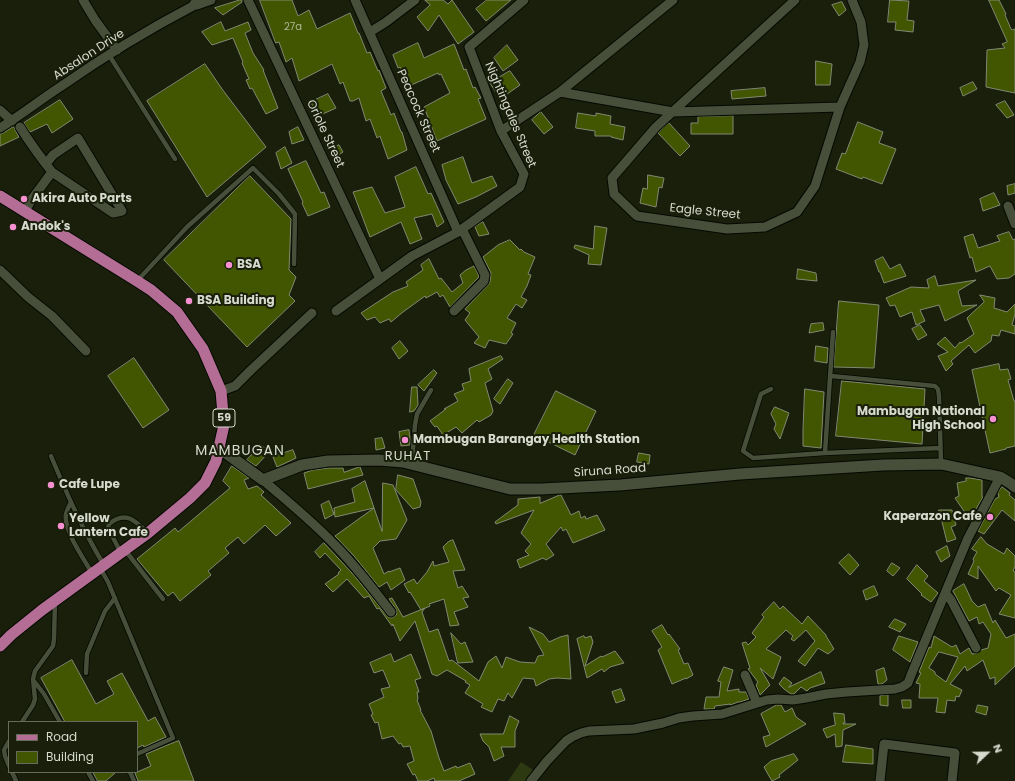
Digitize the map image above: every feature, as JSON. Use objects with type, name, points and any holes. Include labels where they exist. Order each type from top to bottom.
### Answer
[{"type":"main road","name":"59","points":[[0,196],[151,290],[178,312],[204,349],[221,391],[224,425],[216,461],[205,483],[190,498],[148,533],[11,635],[0,646]]},
{"type":"street","points":[[83,0],[113,52]]},
{"type":"street","name":"Absalon Drive","points":[[0,128],[113,52],[167,20],[211,0]]},
{"type":"street","name":"Oriole Street","points":[[248,0],[380,279]]},
{"type":"street","name":"Peacock Street","points":[[355,0],[460,230],[485,275],[484,281],[454,310]]},
{"type":"street","points":[[370,32],[415,0]]},
{"type":"street","name":"Nightingales Street","points":[[336,311],[412,256],[460,230],[520,187],[524,174],[501,131],[469,47],[524,0]]},
{"type":"street","points":[[501,131],[560,92],[673,0]]},
{"type":"street","name":"Eagle Street","points":[[795,0],[656,126],[612,178],[614,194],[637,216],[727,229],[765,228],[797,212],[815,186],[840,107],[860,62],[864,46],[861,22],[852,0]]},
{"type":"street","points":[[560,92],[673,112],[840,107]]},
{"type":"street","points":[[0,110],[12,121]]},
{"type":"street","points":[[20,127],[46,164],[52,172],[113,213],[122,211],[78,138],[53,155],[46,164]]},
{"type":"street","points":[[25,211],[52,172]]},
{"type":"street","points":[[1008,206],[1015,224]]},
{"type":"street","points":[[0,270],[28,297],[52,316],[86,350]]},
{"type":"street","points":[[221,391],[235,386],[312,313]]},
{"type":"street","points":[[219,448],[263,480],[306,517],[355,567],[392,612]]},
{"type":"street","name":"Siruna Road","points":[[263,480],[302,465],[328,461],[379,460],[403,462],[510,489],[541,489],[620,484],[740,474],[883,465],[941,464],[1000,477],[1015,487]]},
{"type":"street","points":[[531,781],[566,741],[581,733],[589,731],[634,729],[664,723],[679,718],[722,714],[767,700],[793,700],[826,694],[895,690],[902,687],[908,683],[912,676],[968,538],[1000,477]]},
{"type":"street","points":[[946,594],[951,600],[976,648]]},
{"type":"street","points":[[745,675],[757,702]]},
{"type":"street","points":[[880,781],[884,744],[955,753],[952,781]]},
{"type":"lane","points":[[113,52],[139,102],[175,159]]},
{"type":"lane","points":[[137,281],[187,227],[253,168],[279,194],[295,214],[294,264]]},
{"type":"lane","points":[[825,454],[834,332]]},
{"type":"lane","points":[[831,376],[934,386],[938,389],[941,464]]},
{"type":"lane","points":[[771,389],[761,394],[744,451],[753,458],[940,448]]},
{"type":"lane","points":[[412,462],[415,425],[419,410],[430,390]]},
{"type":"lane","points":[[51,456],[90,542],[99,569]]},
{"type":"lane","points":[[71,502],[66,514],[66,523],[76,546],[99,569],[108,582],[173,738],[138,754]]},
{"type":"lane","points":[[148,533],[128,517],[114,520],[109,524],[108,528],[123,552],[163,599]]},
{"type":"lane","points":[[86,673],[87,654],[105,612],[115,598]]},
{"type":"lane","points":[[23,721],[34,705],[35,699],[33,679],[35,671],[52,646],[54,639],[55,601]]},
{"type":"lane","points":[[33,679],[44,694],[59,721]]},
{"type":"lane","points":[[8,742],[4,750],[8,764]]},
{"type":"green space","points":[[521,762],[536,772],[530,781],[508,781]]},
{"type":"building","points":[[242,0],[242,2],[223,15],[215,8]]},
{"type":"building","points":[[260,0],[292,0],[298,16],[309,10],[317,29],[350,13],[367,53],[370,52],[378,71],[379,70],[386,88],[381,91],[391,115],[394,113],[402,132],[407,150],[388,159],[380,136],[377,138],[370,119],[366,121],[359,98],[350,101],[343,82],[340,84],[332,64],[299,81],[292,58],[286,62],[279,42],[276,43]]},
{"type":"building","points":[[425,0],[443,0],[448,4],[452,0],[474,32],[458,44],[439,15],[428,31],[417,17],[430,5]]},
{"type":"building","points":[[487,0],[511,0],[486,21],[476,9]]},
{"type":"building","points":[[890,0],[909,1],[907,20],[914,21],[913,32],[895,30],[896,22],[888,22]]},
{"type":"building","points":[[989,0],[999,0],[1011,29],[1015,29],[1015,93],[986,87],[987,50],[1005,48],[1002,44],[1007,42]]},
{"type":"building","points":[[842,2],[846,10],[839,16],[832,5]]},
{"type":"building","points":[[221,22],[225,31],[248,22],[251,30],[245,33],[253,53],[264,70],[278,108],[266,114],[246,80],[249,79],[233,38],[212,45],[202,32]]},
{"type":"building","points":[[418,43],[424,58],[454,44],[473,88],[475,87],[481,98],[478,99],[486,119],[437,141],[424,107],[450,93],[441,74],[439,75],[438,73],[409,86],[400,67],[398,68],[393,55]]},
{"type":"building","points":[[507,45],[518,60],[503,71],[494,58]]},
{"type":"building","points":[[816,61],[832,64],[830,85],[816,85]]},
{"type":"building","points":[[205,64],[266,147],[207,197],[147,101]]},
{"type":"building","points":[[510,71],[520,85],[500,99],[490,83]]},
{"type":"building","points":[[973,82],[977,89],[963,96],[960,88]]},
{"type":"building","points":[[765,88],[766,96],[732,99],[731,91]]},
{"type":"building","points":[[328,94],[336,108],[316,117],[311,102]]},
{"type":"building","points":[[60,100],[73,119],[52,133],[47,124],[30,132],[24,123]]},
{"type":"building","points":[[1005,101],[1014,115],[1007,118],[996,105]]},
{"type":"building","points":[[541,112],[553,127],[544,134],[532,120]]},
{"type":"building","points":[[578,113],[596,116],[596,113],[611,116],[610,124],[625,127],[623,140],[611,136],[595,136],[595,131],[576,128]]},
{"type":"building","points":[[733,116],[733,134],[691,134],[691,123],[698,123],[698,117]]},
{"type":"building","points":[[858,122],[883,132],[879,143],[896,149],[882,184],[863,177],[862,179],[836,169],[842,153],[845,154]]},
{"type":"building","points":[[669,123],[690,146],[680,156],[658,133]]},
{"type":"building","points":[[13,127],[19,137],[0,146],[0,134]]},
{"type":"building","points":[[298,127],[304,140],[292,144],[289,132]]},
{"type":"building","points":[[339,145],[343,152],[334,158],[331,150]]},
{"type":"building","points":[[285,147],[292,163],[281,169],[276,153]]},
{"type":"building","points":[[463,157],[472,183],[492,176],[497,186],[458,204],[446,180],[442,165]]},
{"type":"building","points":[[306,161],[321,193],[324,192],[330,207],[308,216],[288,169]]},
{"type":"building","points":[[416,167],[428,194],[431,193],[444,222],[437,227],[432,214],[414,218],[422,239],[410,244],[401,222],[370,237],[353,192],[372,187],[385,213],[405,207],[395,177]]},
{"type":"building","points":[[648,175],[664,178],[662,188],[659,187],[656,207],[640,203],[643,188],[647,189]]},
{"type":"building","name":"BSA","points":[[250,176],[291,219],[289,270],[296,277],[289,295],[295,301],[247,347],[164,260]]},
{"type":"building","points":[[1015,184],[1015,193],[1008,195],[1007,186]]},
{"type":"building","points":[[994,193],[1000,205],[983,211],[980,199]]},
{"type":"building","points":[[483,222],[489,234],[479,236],[475,227]]},
{"type":"building","points":[[595,226],[607,228],[601,265],[588,264],[589,255],[574,248],[575,245],[593,249]]},
{"type":"building","points":[[1009,232],[1013,240],[1015,239],[1015,274],[1009,278],[997,279],[990,266],[976,272],[964,237],[973,234],[978,248],[1000,241],[997,236]]},
{"type":"building","points":[[510,240],[520,250],[521,249],[535,257],[528,274],[531,275],[521,297],[527,300],[522,308],[516,304],[507,318],[516,323],[511,333],[513,334],[506,344],[489,340],[485,348],[474,343],[479,337],[465,320],[470,313],[465,309],[490,282],[491,273],[483,257],[498,245]]},
{"type":"building","points":[[883,257],[890,269],[900,264],[906,276],[884,283],[875,261]]},
{"type":"building","points":[[429,259],[439,279],[441,278],[452,292],[463,283],[460,275],[466,270],[474,266],[479,276],[450,307],[443,295],[440,297],[437,292],[426,298],[425,296],[391,322],[389,319],[380,323],[375,317],[367,320],[361,313],[393,292],[408,286],[406,282],[423,270],[421,265]]},
{"type":"building","points":[[798,269],[816,273],[817,281],[797,279]]},
{"type":"building","points":[[935,276],[938,286],[976,280],[958,291],[962,306],[977,305],[945,321],[939,305],[920,310],[925,321],[916,325],[912,312],[900,317],[895,305],[890,306],[886,298],[911,287],[929,288],[927,280]]},
{"type":"building","points":[[980,295],[995,298],[994,308],[1007,312],[1015,304],[1015,314],[1012,325],[1015,326],[1015,334],[1001,330],[999,336],[992,335],[991,341],[975,353],[969,345],[951,361],[953,364],[946,371],[938,356],[948,352],[937,344],[945,337],[955,348],[960,342],[961,343],[974,334],[967,318],[984,302]]},
{"type":"building","points":[[839,301],[879,305],[874,368],[834,367]]},
{"type":"building","points":[[823,323],[824,330],[809,333],[811,324]]},
{"type":"building","points":[[920,325],[927,335],[918,340],[912,329]]},
{"type":"building","points":[[400,341],[408,351],[399,359],[392,348]]},
{"type":"building","points":[[816,346],[828,348],[827,363],[815,361]]},
{"type":"building","points":[[501,356],[503,359],[488,369],[492,379],[485,383],[493,411],[491,415],[479,422],[477,420],[462,433],[456,427],[443,435],[437,426],[435,427],[430,421],[446,409],[444,409],[458,401],[454,394],[464,390],[462,384],[471,381],[469,369]]},
{"type":"building","points":[[134,358],[169,410],[143,428],[108,376]]},
{"type":"building","points":[[999,364],[1000,370],[1008,369],[1011,379],[1008,380],[1015,401],[1015,446],[990,453],[972,370]]},
{"type":"building","points":[[434,370],[437,373],[424,391],[418,385]]},
{"type":"building","points":[[508,379],[513,383],[500,404],[494,399]]},
{"type":"building","points":[[842,381],[925,389],[922,444],[836,436]]},
{"type":"building","points":[[412,387],[417,387],[418,405],[414,411],[410,412]]},
{"type":"building","points":[[805,389],[824,392],[821,448],[803,446]]},
{"type":"building","points":[[556,391],[596,411],[575,455],[534,435]]},
{"type":"building","points":[[775,407],[789,413],[780,439],[774,429],[776,424],[771,414]]},
{"type":"building","name":"Mambugan Barangay Health Station","points":[[409,430],[410,445],[401,446],[399,432]]},
{"type":"building","points":[[382,438],[385,448],[376,450],[375,439]]},
{"type":"building","points":[[261,445],[269,452],[256,466],[247,460]]},
{"type":"building","points":[[293,450],[296,458],[277,467],[273,457]]},
{"type":"building","points":[[639,453],[650,455],[649,464],[637,462]]},
{"type":"building","points":[[232,466],[249,478],[244,480],[248,489],[257,486],[264,492],[261,495],[291,523],[276,536],[265,525],[244,544],[238,537],[225,548],[229,553],[208,571],[211,575],[180,601],[173,592],[168,596],[137,559],[175,528],[178,532],[230,488],[223,481]]},
{"type":"building","points":[[360,467],[363,475],[308,489],[304,473],[329,468],[343,468],[344,472]]},
{"type":"building","points":[[398,475],[413,479],[421,502],[420,507],[413,509],[396,490]]},
{"type":"building","points":[[966,478],[982,480],[983,497],[976,509],[968,517],[955,498],[959,496],[957,483],[966,481]]},
{"type":"building","points":[[365,481],[374,508],[335,517],[334,508],[355,502],[352,489]]},
{"type":"building","points":[[383,483],[393,485],[407,520],[396,539],[380,541],[373,548],[384,574],[400,568],[405,580],[391,590],[387,582],[379,587],[354,556],[335,536],[374,508],[382,531]]},
{"type":"building","points":[[1002,487],[1010,493],[1009,495],[1015,500],[1015,521],[1002,510],[984,534],[978,531],[995,499],[999,497],[998,493]]},
{"type":"building","points":[[560,495],[571,515],[579,511],[581,518],[585,516],[586,519],[597,515],[605,530],[573,543],[566,529],[563,531],[561,527],[546,544],[554,555],[546,560],[543,558],[520,568],[517,560],[529,555],[525,551],[531,544],[521,533],[534,510],[496,524],[495,522],[518,505],[518,499],[540,497],[540,503]]},
{"type":"building","points":[[329,501],[334,514],[325,519],[321,505]]},
{"type":"building","points":[[939,510],[952,510],[956,525],[951,527],[956,539],[947,542],[941,518],[938,518]]},
{"type":"building","points":[[981,537],[987,544],[1004,554],[1007,548],[1015,556],[1015,566],[1013,571],[1015,572],[1015,618],[999,614],[1011,595],[999,588],[996,591],[978,566],[978,579],[968,574],[977,552],[972,549]]},
{"type":"building","points":[[453,540],[465,570],[453,571],[458,588],[462,586],[469,597],[463,598],[468,607],[454,612],[459,625],[450,626],[444,599],[429,604],[430,606],[421,610],[404,584],[414,579],[417,584],[427,572],[433,561],[434,566],[449,562],[443,547],[448,542]]},
{"type":"building","points":[[324,543],[352,573],[388,617],[392,618],[397,614],[396,609],[389,599],[392,598],[403,617],[425,608],[422,612],[429,632],[438,629],[449,661],[452,660],[479,681],[488,662],[496,656],[502,668],[506,657],[520,662],[535,663],[538,656],[544,655],[529,627],[543,634],[549,642],[568,635],[571,679],[549,679],[536,686],[534,679],[523,678],[512,698],[508,693],[504,701],[498,699],[492,712],[481,707],[483,704],[465,693],[470,685],[465,682],[466,681],[447,670],[437,676],[432,674],[415,621],[400,641],[393,624],[392,626],[379,608],[377,609],[369,596],[364,598],[347,579],[333,592],[325,584],[339,574],[338,573],[341,570],[325,553],[320,558],[315,552]]},
{"type":"building","points":[[947,546],[950,556],[941,562],[936,552]]},
{"type":"building","points":[[849,554],[859,565],[850,575],[839,563]]},
{"type":"building","points":[[892,563],[900,568],[893,576],[887,571]]},
{"type":"building","points":[[917,565],[928,576],[924,581],[938,593],[931,602],[921,595],[922,594],[907,579]]},
{"type":"building","points":[[964,584],[972,601],[978,607],[985,604],[993,623],[995,620],[1006,638],[1015,634],[1015,666],[995,685],[995,677],[990,679],[983,660],[967,671],[965,666],[950,684],[962,690],[959,697],[956,696],[955,701],[947,700],[945,713],[936,712],[938,698],[919,698],[920,684],[916,683],[921,673],[919,672],[929,647],[931,648],[934,636],[952,647],[956,645],[960,654],[969,648],[972,654],[988,648],[991,634],[983,622],[979,624],[977,617],[969,621],[953,591]],"holes":[[[939,652],[958,657],[946,682],[929,668]]]},
{"type":"building","points":[[874,586],[878,595],[866,600],[863,591]]},
{"type":"building","points":[[774,602],[780,609],[783,606],[802,624],[808,616],[826,635],[834,649],[828,654],[818,648],[805,666],[798,661],[815,641],[806,630],[794,641],[791,639],[793,636],[786,630],[766,649],[781,657],[773,679],[760,668],[770,685],[760,695],[756,685],[758,682],[748,669],[750,668],[742,643],[746,642],[748,645],[756,637],[752,633],[764,617],[762,615]]},
{"type":"building","points":[[895,619],[906,624],[900,632],[889,627]]},
{"type":"building","points":[[662,625],[680,649],[678,650],[684,664],[688,663],[693,675],[672,684],[658,650],[662,647],[652,631]]},
{"type":"building","points":[[451,633],[461,644],[465,642],[473,662],[458,663]]},
{"type":"building","points":[[584,636],[585,638],[591,636],[593,642],[585,666],[601,656],[602,657],[615,651],[624,663],[610,667],[604,672],[602,669],[587,678],[577,639]]},
{"type":"building","points":[[899,636],[918,642],[910,662],[893,650]]},
{"type":"building","points":[[391,654],[394,662],[411,654],[421,678],[415,680],[419,692],[417,692],[417,700],[420,710],[431,731],[444,771],[456,766],[457,768],[470,763],[475,774],[459,781],[435,781],[434,778],[427,781],[418,781],[415,774],[413,775],[407,764],[414,761],[410,746],[403,747],[401,743],[399,744],[393,736],[382,739],[378,722],[375,723],[371,715],[373,714],[369,704],[384,697],[381,689],[390,687],[383,670],[374,673],[370,663]]},
{"type":"building","points":[[72,660],[96,704],[114,694],[107,681],[122,673],[148,721],[155,717],[166,737],[144,747],[143,745],[138,748],[138,721],[64,721],[41,678]]},
{"type":"building","points":[[724,667],[733,670],[727,691],[739,689],[739,692],[746,692],[749,699],[730,705],[715,706],[714,709],[704,709],[706,697],[719,697],[721,682],[718,681]]},
{"type":"building","points":[[884,668],[887,680],[882,684],[878,684],[876,671]]},
{"type":"building","points":[[821,672],[825,683],[810,688],[807,691],[801,687],[794,694],[791,694],[779,684],[784,677],[792,683],[789,687]]},
{"type":"building","points":[[621,689],[625,700],[616,703],[612,692]]},
{"type":"building","points":[[888,695],[888,706],[880,705],[880,696]]},
{"type":"building","points":[[902,700],[911,700],[911,708],[903,708]]},
{"type":"building","points":[[777,705],[781,705],[785,712],[792,708],[796,717],[806,724],[766,747],[763,737],[770,735],[761,714]]},
{"type":"building","points":[[978,705],[988,707],[986,715],[976,712]]},
{"type":"building","points":[[834,713],[844,714],[845,723],[843,724],[856,724],[843,730],[842,746],[836,747],[835,734],[827,738],[823,729],[835,725]]},
{"type":"building","points":[[510,716],[519,721],[515,731],[515,747],[501,747],[504,756],[494,761],[489,747],[483,741],[480,734],[503,734]]},
{"type":"building","points":[[179,741],[194,781],[138,781],[135,773],[138,773],[151,766],[146,754]]},
{"type":"building","points":[[846,745],[873,749],[873,764],[843,762]]},
{"type":"building","points":[[794,754],[798,760],[779,775],[780,777],[772,781],[764,767],[771,761]]},
{"type":"building","points":[[94,773],[115,773],[106,781],[98,781]]},
{"type":"place","name":"Akira Auto Parts","points":[[24,199]]},
{"type":"place","name":"Andok's","points":[[13,227]]},
{"type":"place","name":"BSA","points":[[229,265]]},
{"type":"place","name":"BSA Building","points":[[189,301]]},
{"type":"place","name":"Mambugan National High School","points":[[993,419]]},
{"type":"place","name":"Mambugan Barangay Health Station","points":[[405,440]]},
{"type":"place","name":"Cafe Lupe","points":[[51,485]]},
{"type":"place","name":"Kaperazon Cafe","points":[[990,517]]},
{"type":"place","name":"Yellow Lantern Cafe","points":[[61,526]]},
{"type":"district","name":"MAMBUGAN","points":[[240,451]]},
{"type":"district","name":"RUHAT","points":[[408,457]]}]
